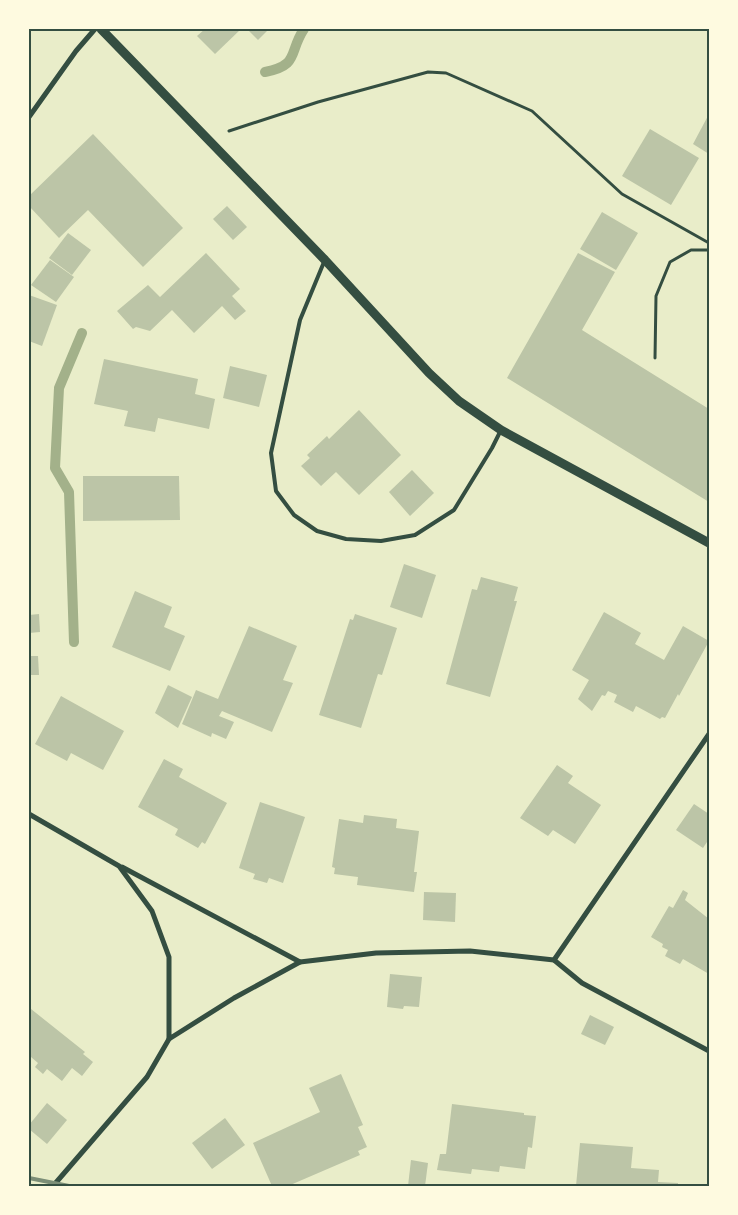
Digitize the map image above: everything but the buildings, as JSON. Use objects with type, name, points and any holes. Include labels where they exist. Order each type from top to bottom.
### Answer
[{"type":"street","points":[[29,117],[76,51],[95,29]]},
{"type":"street","points":[[101,29],[459,401],[501,430],[709,543]]},
{"type":"street","points":[[554,960],[709,734]]},
{"type":"street","points":[[29,814],[119,866],[300,962]]},
{"type":"street","points":[[119,866],[152,911],[169,958],[169,1039]]},
{"type":"street","points":[[53,1186],[147,1077],[169,1039],[234,998],[300,962],[376,953],[470,951],[554,960],[582,983],[709,1051]]},
{"type":"lane","points":[[325,260],[300,320],[271,453],[276,491],[294,515],[317,530],[346,540],[381,541],[415,535],[454,510],[501,430]]},
{"type":"path","points":[[206,138],[318,102],[428,72],[446,73],[532,111],[622,194],[709,243]]},
{"type":"path","points":[[655,358],[656,296],[670,262],[691,250],[709,250]]},
{"type":"waterway","points":[[265,72],[284,66],[289,62],[304,29]]},
{"type":"waterway","points":[[74,642],[69,492],[55,468],[59,388],[82,333]]},
{"type":"railway","points":[[29,1178],[69,1186]]}]
